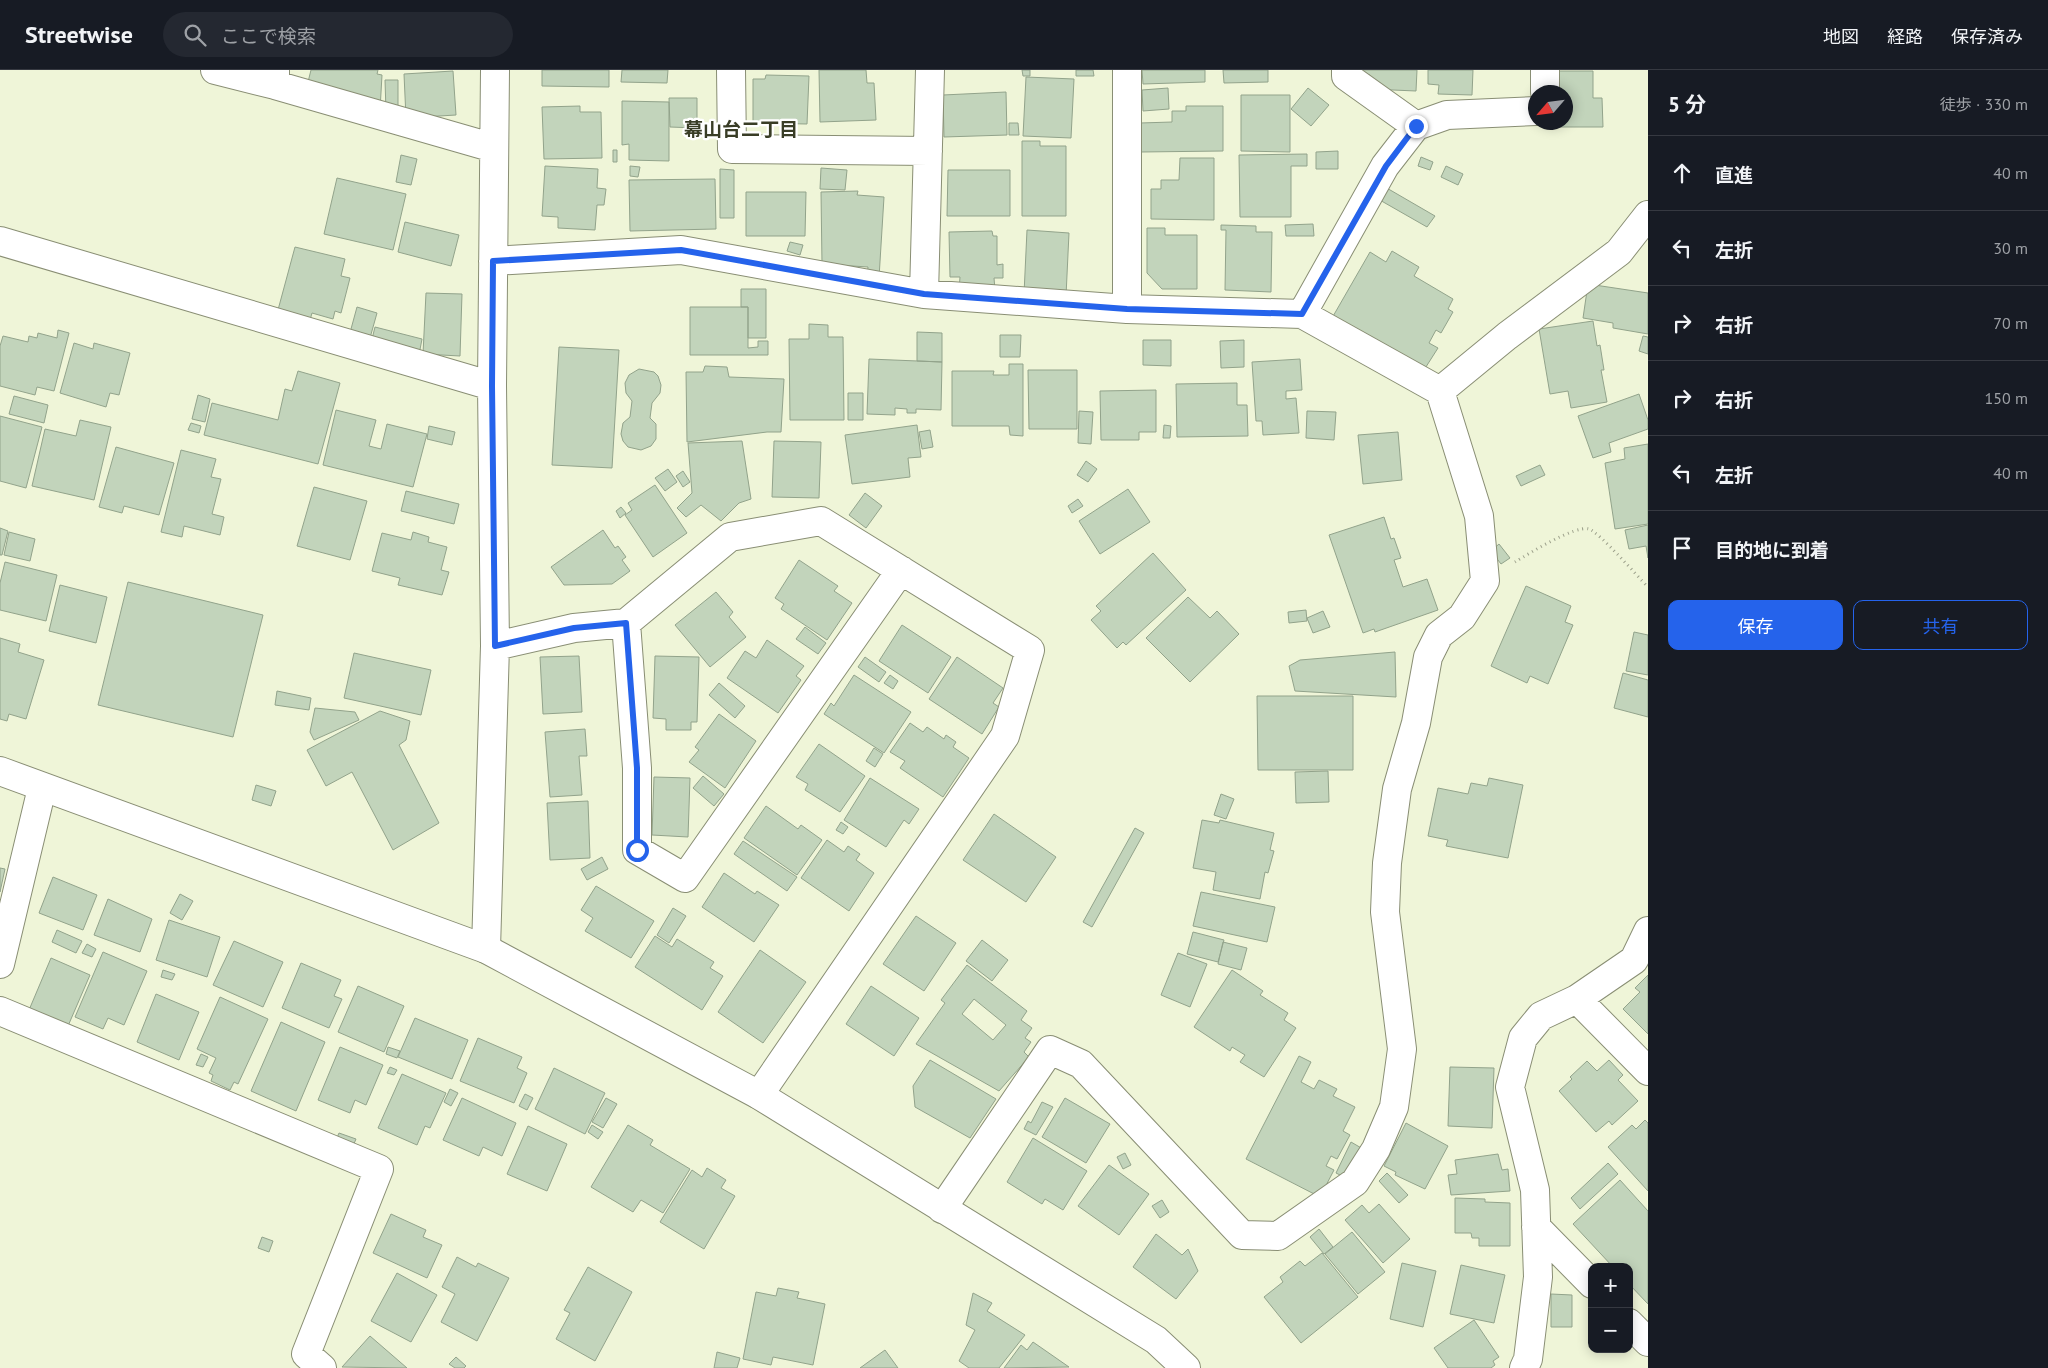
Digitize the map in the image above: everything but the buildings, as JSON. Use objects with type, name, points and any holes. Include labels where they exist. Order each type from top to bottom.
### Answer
[{"type":"street","points":[[215,70],[275,78],[494,148]]},
{"type":"street","points":[[486,949],[495,646],[492,386],[495,70]]},
{"type":"street","points":[[731,70],[732,149],[928,151]]},
{"type":"street","points":[[924,294],[930,70]]},
{"type":"street","points":[[1127,70],[1127,309]]},
{"type":"street","points":[[1346,70],[1346,76],[1416,126]]},
{"type":"street","points":[[1545,70],[1545,85]]},
{"type":"street","points":[[1302,314],[1386,166],[1416,126],[1447,115],[1528,111]]},
{"type":"street","points":[[1440,391],[1507,336],[1619,252],[1648,215]]},
{"type":"street","points":[[0,241],[492,386]]},
{"type":"street","points":[[493,261],[681,250],[924,294],[1127,309],[1302,314],[1440,391],[1479,516],[1485,581],[1462,617],[1440,635],[1428,657],[1416,723],[1397,789],[1387,863],[1385,912],[1402,1049],[1394,1108],[1376,1149],[1355,1182],[1278,1236],[1242,1235],[1081,1064],[1050,1050],[942,1209]]},
{"type":"street","points":[[495,646],[574,628],[626,623],[730,537],[821,521],[1030,650],[1005,736],[759,1095]]},
{"type":"street","points":[[626,623],[637,768],[637,850],[685,878],[901,570]]},
{"type":"street","points":[[0,771],[42,788],[486,949],[759,1095],[1156,1340],[1186,1368]]},
{"type":"street","points":[[0,964],[42,788]]},
{"type":"street","points":[[1524,1368],[1528,1359],[1538,1277],[1535,1190],[1510,1087],[1523,1038],[1541,1016],[1577,1000],[1634,960],[1648,931]]},
{"type":"street","points":[[1577,1000],[1648,1071]]},
{"type":"street","points":[[0,1011],[379,1169],[306,1354],[322,1368]]},
{"type":"street","points":[[1536,1226],[1588,1280]]},
{"type":"street","points":[[1633,1327],[1648,1342]]},
{"type":"path","points":[[1485,581],[1540,547],[1578,530],[1589,529],[1648,587]]},
{"type":"district","name":"幕山台二丁目","points":[[741,129]]},
{"type":"route","points":[[637,850],[637,768],[626,623],[574,628],[495,646],[492,386],[493,261],[681,250],[924,294],[1127,309],[1302,314],[1386,166],[1416,126]]}]
